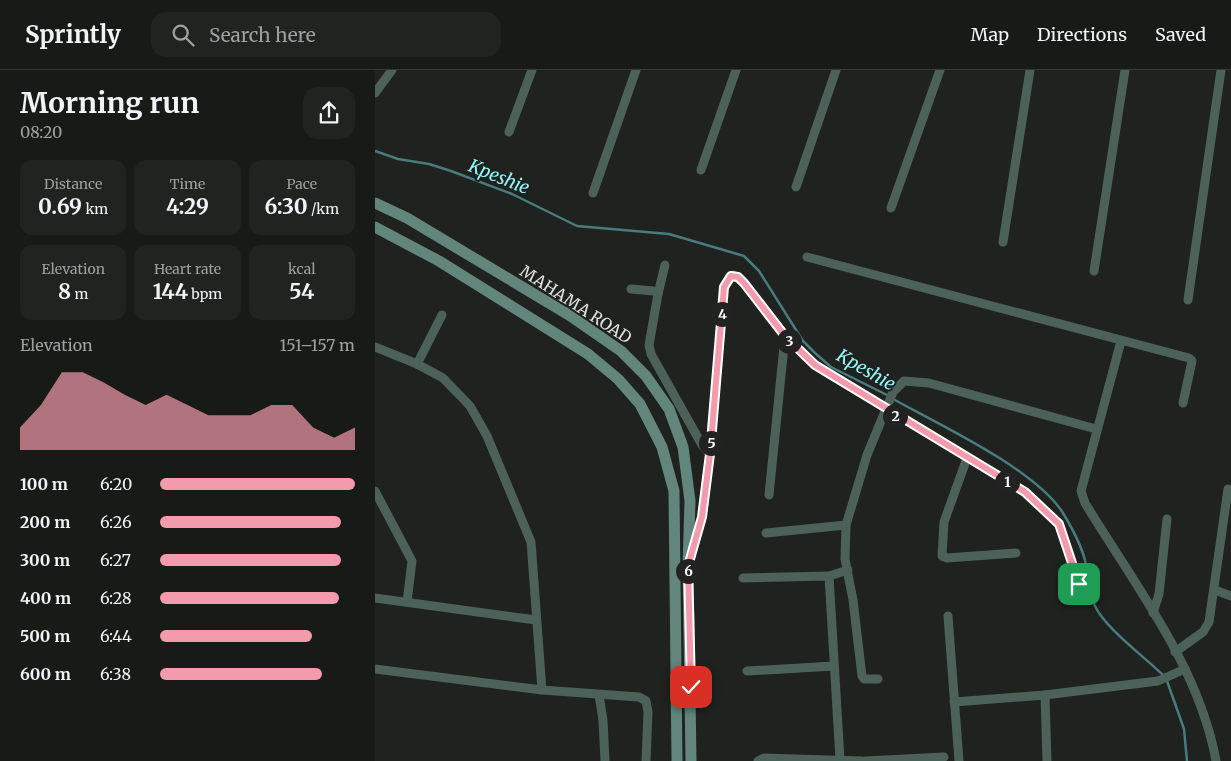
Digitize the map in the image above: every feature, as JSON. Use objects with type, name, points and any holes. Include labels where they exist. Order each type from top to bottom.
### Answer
[{"type":"street","points":[[375,93],[392,70]]},
{"type":"street","points":[[509,132],[532,70]]},
{"type":"street","points":[[593,193],[636,70]]},
{"type":"street","points":[[701,170],[736,70]]},
{"type":"street","points":[[796,187],[836,70]]},
{"type":"street","points":[[891,208],[940,70]]},
{"type":"street","points":[[1003,242],[1030,70]]},
{"type":"street","points":[[1094,271],[1125,70]]},
{"type":"street","points":[[1189,300],[1221,70]]},
{"type":"street","name":"MAHAMA ROAD","points":[[375,203],[407,218],[569,315],[621,351],[646,376],[669,409],[683,447],[690,501],[688,566],[691,641],[691,761]]},
{"type":"street","points":[[375,228],[439,262],[588,354],[618,379],[640,404],[662,446],[674,491],[677,761]]},
{"type":"street","points":[[807,257],[1189,358],[1192,361],[1191,371],[1183,403]]},
{"type":"street","points":[[665,265],[649,342],[651,354],[702,445],[710,454]]},
{"type":"street","points":[[688,566],[702,517],[710,454],[724,287],[729,277],[733,275],[744,283],[785,336],[815,365],[1025,492],[1059,524],[1079,584]]},
{"type":"street","points":[[631,289],[654,291],[658,294]]},
{"type":"street","points":[[417,364],[442,315]]},
{"type":"street","points":[[769,495],[785,336]]},
{"type":"street","points":[[1121,341],[1081,491],[1085,503],[1185,669],[1212,739],[1216,761]]},
{"type":"street","points":[[375,347],[417,364],[443,378],[470,406],[487,436],[531,542],[542,690]]},
{"type":"street","points":[[878,679],[864,678],[862,676],[847,570],[846,526],[867,455],[893,392],[904,381],[929,383],[1096,429]]},
{"type":"street","points":[[967,458],[944,522],[942,556],[947,558],[1016,554]]},
{"type":"street","points":[[1175,652],[1206,628],[1215,590],[1228,489]]},
{"type":"street","points":[[375,491],[412,562],[407,602]]},
{"type":"street","points":[[1153,613],[1159,594],[1167,520]]},
{"type":"street","points":[[766,533],[846,526]]},
{"type":"street","points":[[743,578],[829,576],[847,570]]},
{"type":"street","points":[[829,576],[840,760]]},
{"type":"street","points":[[1215,590],[1231,596]]},
{"type":"street","points":[[375,598],[536,620]]},
{"type":"street","points":[[948,616],[959,761]]},
{"type":"street","points":[[747,671],[834,666]]},
{"type":"street","points":[[375,669],[542,690],[639,697],[646,701],[648,712],[646,761]]},
{"type":"street","points":[[954,702],[1045,695],[1158,681],[1185,669]]},
{"type":"street","points":[[599,695],[603,720],[605,761]]},
{"type":"street","points":[[1045,695],[1047,761]]},
{"type":"street","points":[[758,761],[765,758],[863,761],[944,757]]},
{"type":"waterway","name":"Kpeshie","points":[[375,151],[398,159],[429,164],[451,171],[512,194],[577,226],[669,234],[744,256],[759,271],[803,341],[815,353],[831,367],[889,396]]},
{"type":"waterway","name":"Kpeshie","points":[[893,399],[985,449],[1031,480],[1050,497],[1063,513],[1080,545],[1085,558],[1091,596],[1100,615],[1116,633],[1164,676]]},
{"type":"waterway","name":"Kpeshie","points":[[1167,681],[1184,729],[1187,761]]},
{"type":"route","points":[[691,687],[688,566],[702,517],[710,454],[724,287],[726,280],[733,275],[744,283],[785,336],[815,365],[885,410],[1025,492],[1059,524],[1079,584]]}]
